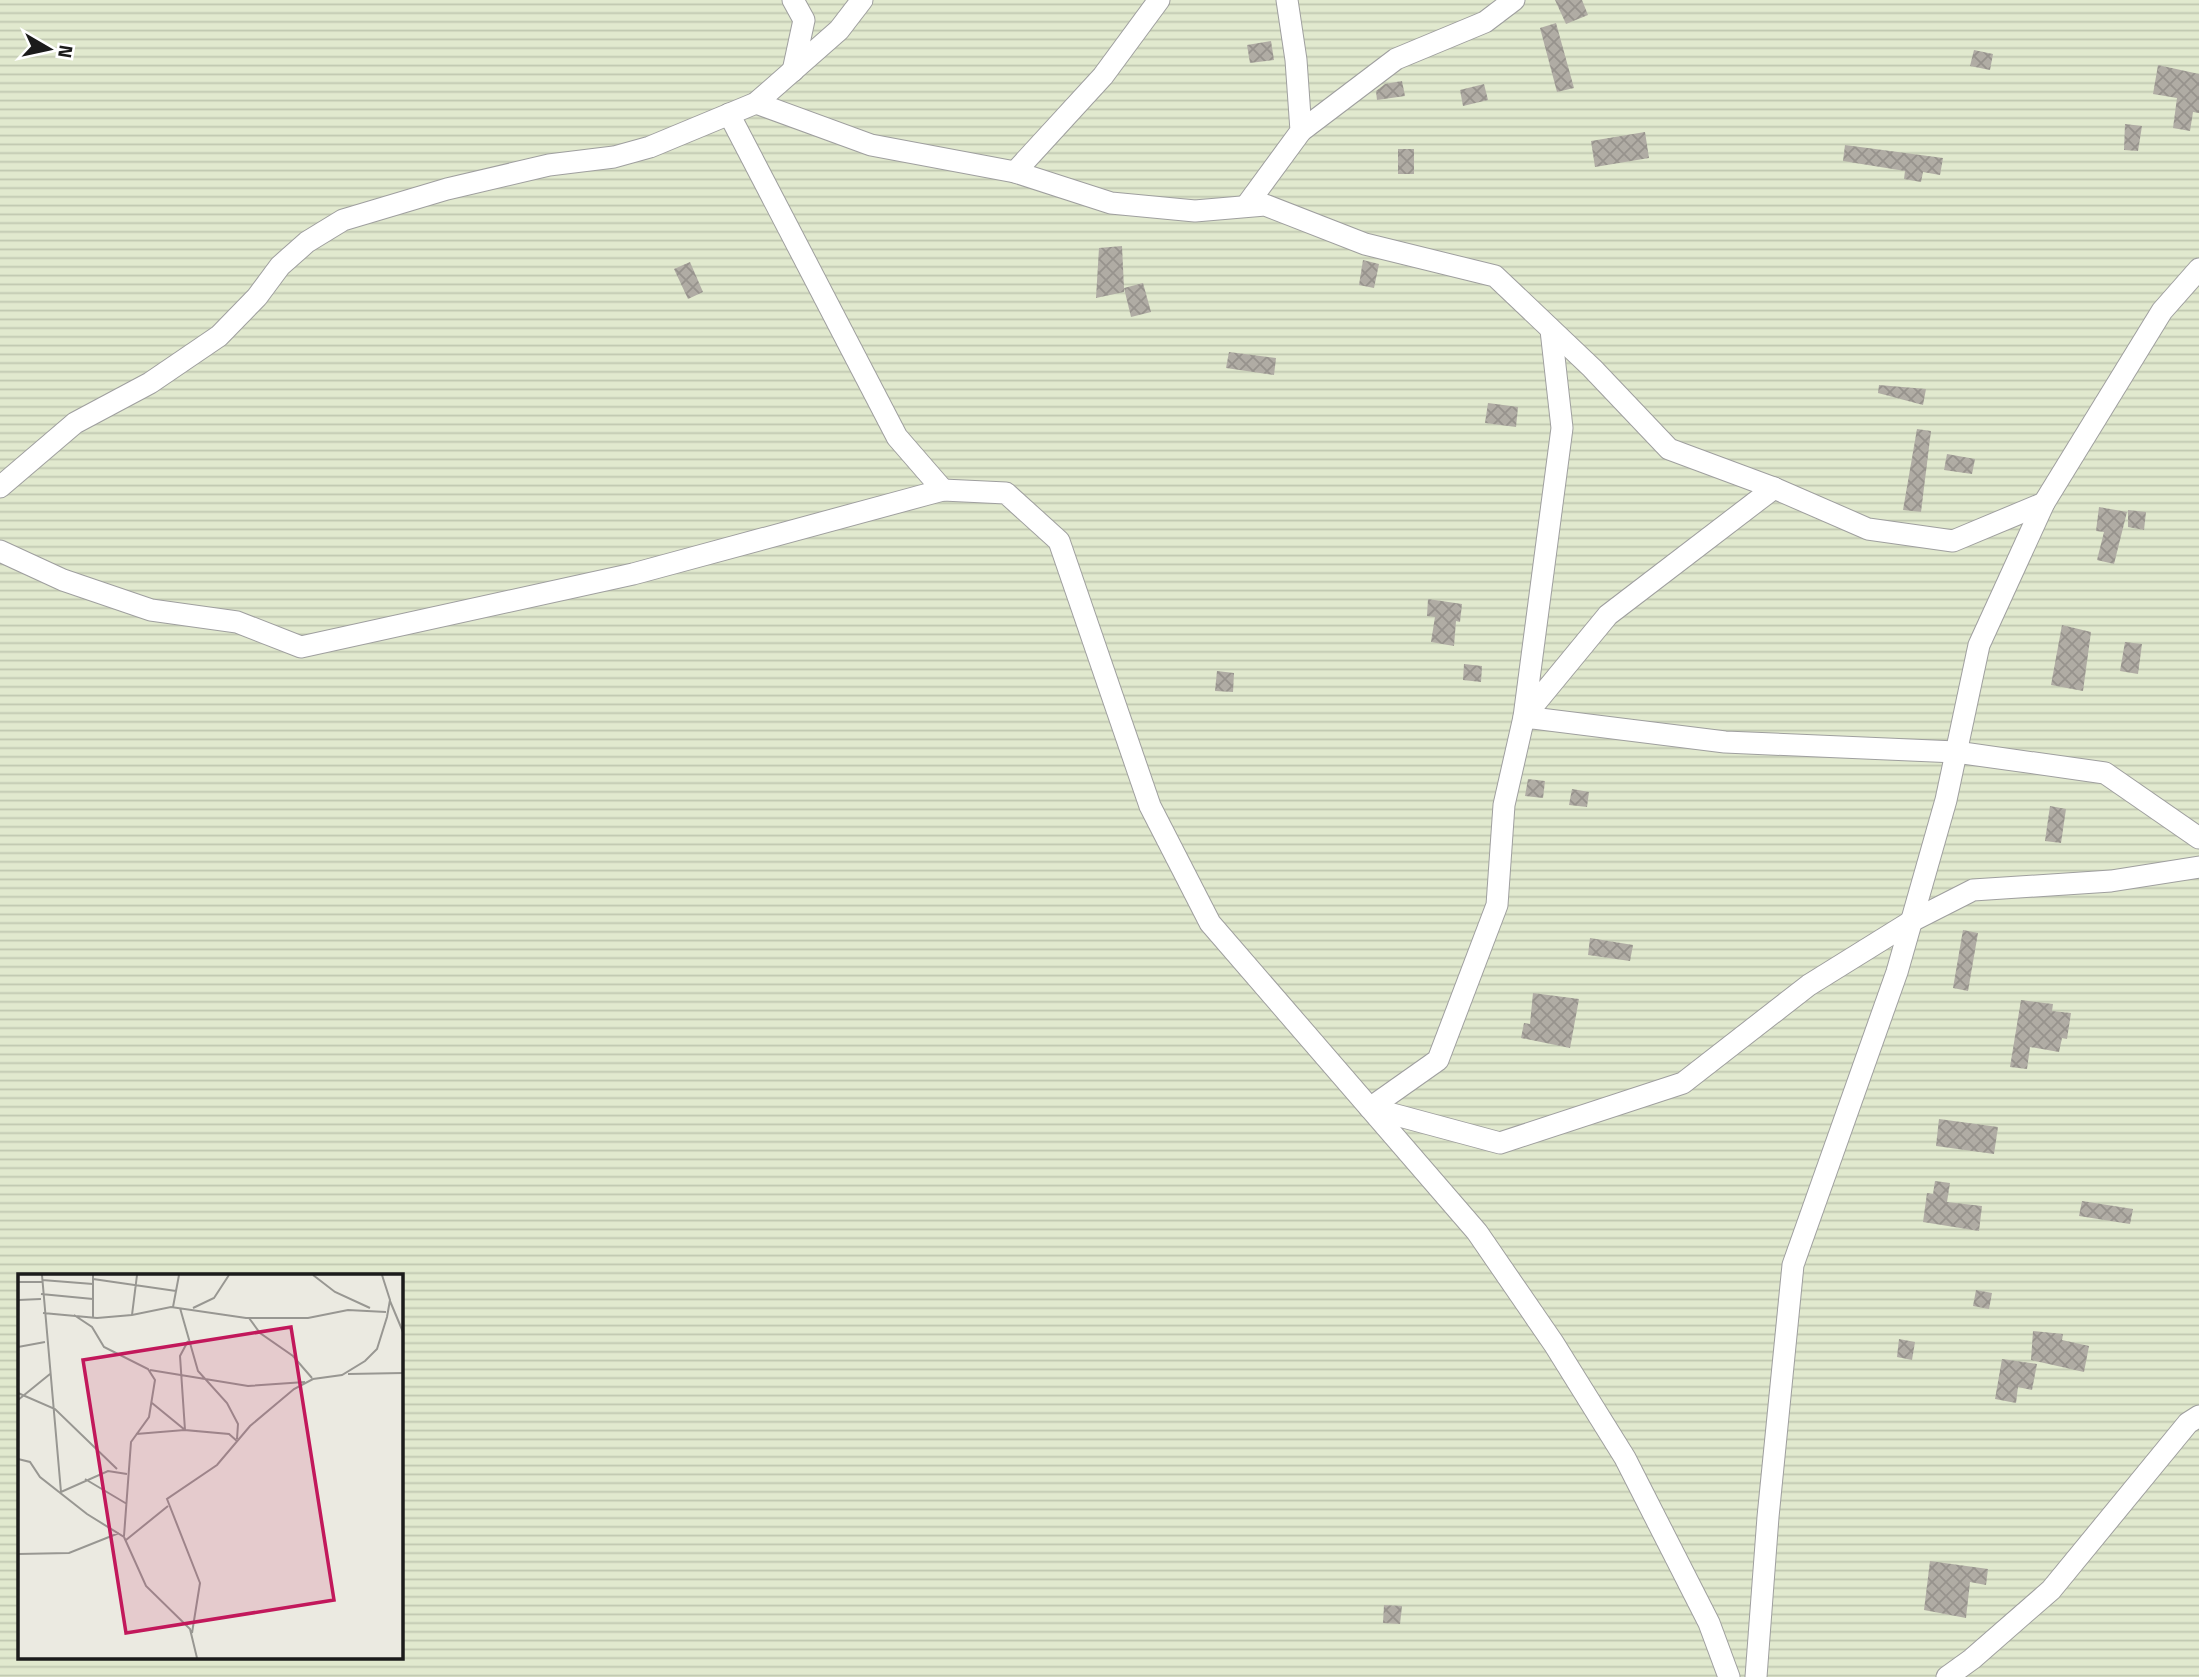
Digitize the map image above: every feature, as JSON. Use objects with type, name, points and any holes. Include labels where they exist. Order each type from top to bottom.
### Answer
[{"type":"street","points":[[793,0],[804,20],[793,71]]},
{"type":"street","points":[[0,486],[35,460],[75,423],[150,383],[219,336],[257,297],[280,266],[307,242],[343,220],[447,188],[549,165],[626,154],[650,147],[756,103],[839,30],[862,0]]},
{"type":"street","points":[[1015,172],[1103,76],[1159,0]]},
{"type":"street","points":[[1287,0],[1296,60],[1301,131]]},
{"type":"street","points":[[1246,206],[1301,131],[1396,60],[1485,22],[1514,0]]},
{"type":"street","points":[[756,103],[871,145],[1015,172],[1111,203],[1195,211],[1265,205],[1365,244],[1495,276],[1669,449],[1774,488],[1868,529],[1953,541],[2043,503]]},
{"type":"street","points":[[729,114],[897,438],[943,490]]},
{"type":"street","points":[[1756,1677],[1768,1517],[1793,1265],[1897,972],[1946,800],[1979,645],[2043,503],[2162,311],[2199,269]]},
{"type":"street","points":[[1370,1108],[1438,1060],[1497,905],[1504,805],[1524,717],[1562,428],[1551,330]]},
{"type":"street","points":[[1524,717],[1608,615],[1774,488]]},
{"type":"street","points":[[0,551],[62,580],[151,610],[237,622],[301,647],[633,574],[943,490],[1006,493],[1059,541],[1150,806],[1210,923],[1477,1232],[1554,1344],[1625,1458],[1709,1623],[1729,1677]]},
{"type":"street","points":[[1524,717],[1725,742],[1956,752],[2105,773],[2199,838]]},
{"type":"street","points":[[1370,1108],[1500,1143],[1684,1083],[1809,985],[1912,921],[1973,890],[2111,881],[2199,867]]},
{"type":"street","points":[[1947,1677],[2052,1590],[2188,1423],[2199,1416]]},
{"type":"green space","points":[[0,0],[2199,0],[2199,1677],[0,1677]]},
{"type":"building","points":[[1555,0],[1582,0],[1588,15],[1566,24]]},
{"type":"building","points":[[1556,23],[1574,88],[1557,92],[1540,28]]},
{"type":"building","points":[[1271,41],[1274,60],[1250,63],[1247,45]]},
{"type":"building","points":[[1974,50],[1993,54],[1990,70],[1970,66]]},
{"type":"building","points":[[2158,65],[2199,74],[2199,113],[2193,112],[2190,131],[2173,128],[2177,98],[2153,94]]},
{"type":"building","points":[[1402,81],[1405,96],[1377,100],[1376,91],[1385,84]]},
{"type":"building","points":[[1484,84],[1488,100],[1463,106],[1460,90]]},
{"type":"building","points":[[2125,124],[2142,126],[2138,151],[2124,150]]},
{"type":"building","points":[[1645,132],[1649,158],[1595,167],[1591,141]]},
{"type":"building","points":[[1845,145],[1943,158],[1940,175],[1923,172],[1921,182],[1904,179],[1905,171],[1843,161]]},
{"type":"building","points":[[1398,149],[1414,149],[1414,174],[1398,174]]},
{"type":"building","points":[[1122,246],[1124,292],[1096,298],[1099,248]]},
{"type":"building","points":[[1363,260],[1379,264],[1374,288],[1359,285]]},
{"type":"building","points":[[690,262],[703,292],[688,299],[674,269]]},
{"type":"building","points":[[1143,283],[1151,312],[1131,317],[1124,288]]},
{"type":"building","points":[[1229,352],[1276,358],[1274,375],[1226,368]]},
{"type":"building","points":[[1879,385],[1926,389],[1923,405],[1878,393]]},
{"type":"building","points":[[1488,403],[1518,407],[1516,427],[1485,423]]},
{"type":"building","points":[[1917,429],[1931,431],[1921,512],[1903,510]]},
{"type":"building","points":[[1947,454],[1975,459],[1972,474],[1944,470]]},
{"type":"building","points":[[2099,507],[2127,512],[2114,564],[2097,560],[2104,532],[2096,531]]},
{"type":"building","points":[[2128,510],[2146,512],[2144,530],[2128,527]]},
{"type":"building","points":[[1428,599],[1462,604],[1460,622],[1456,621],[1454,646],[1431,642],[1435,617],[1427,616]]},
{"type":"building","points":[[2062,625],[2091,632],[2083,691],[2051,685]]},
{"type":"building","points":[[2125,642],[2142,644],[2138,674],[2120,671]]},
{"type":"building","points":[[1464,664],[1482,666],[1481,682],[1463,680]]},
{"type":"building","points":[[1217,671],[1234,673],[1233,692],[1215,691]]},
{"type":"building","points":[[1528,779],[1545,781],[1543,798],[1525,796]]},
{"type":"building","points":[[1572,789],[1589,792],[1587,807],[1569,805]]},
{"type":"building","points":[[2050,806],[2066,809],[2061,843],[2045,841]]},
{"type":"building","points":[[1963,930],[1978,933],[1968,991],[1953,988]]},
{"type":"building","points":[[1590,938],[1633,945],[1630,961],[1588,955]]},
{"type":"building","points":[[1533,993],[1579,999],[1570,1048],[1521,1038],[1524,1023],[1530,1024]]},
{"type":"building","points":[[2021,1000],[2053,1004],[2052,1011],[2071,1013],[2067,1039],[2062,1038],[2059,1052],[2030,1047],[2027,1069],[2010,1067]]},
{"type":"building","points":[[1939,1119],[1998,1127],[1994,1154],[1936,1146]]},
{"type":"building","points":[[1935,1181],[1950,1183],[1947,1202],[1982,1206],[1979,1231],[1923,1222],[1927,1193],[1933,1194]]},
{"type":"building","points":[[2082,1201],[2133,1209],[2130,1224],[2079,1216]]},
{"type":"building","points":[[1976,1290],[1992,1293],[1989,1309],[1973,1306]]},
{"type":"building","points":[[2033,1331],[2063,1334],[2062,1340],[2089,1346],[2084,1372],[2031,1360]]},
{"type":"building","points":[[1899,1339],[1915,1342],[1912,1360],[1897,1357]]},
{"type":"building","points":[[2002,1359],[2037,1364],[2032,1390],[2018,1387],[2016,1403],[1995,1399]]},
{"type":"building","points":[[1930,1561],[1988,1569],[1986,1585],[1970,1582],[1966,1618],[1924,1610]]},
{"type":"building","points":[[1384,1605],[1402,1606],[1400,1624],[1383,1623]]}]
